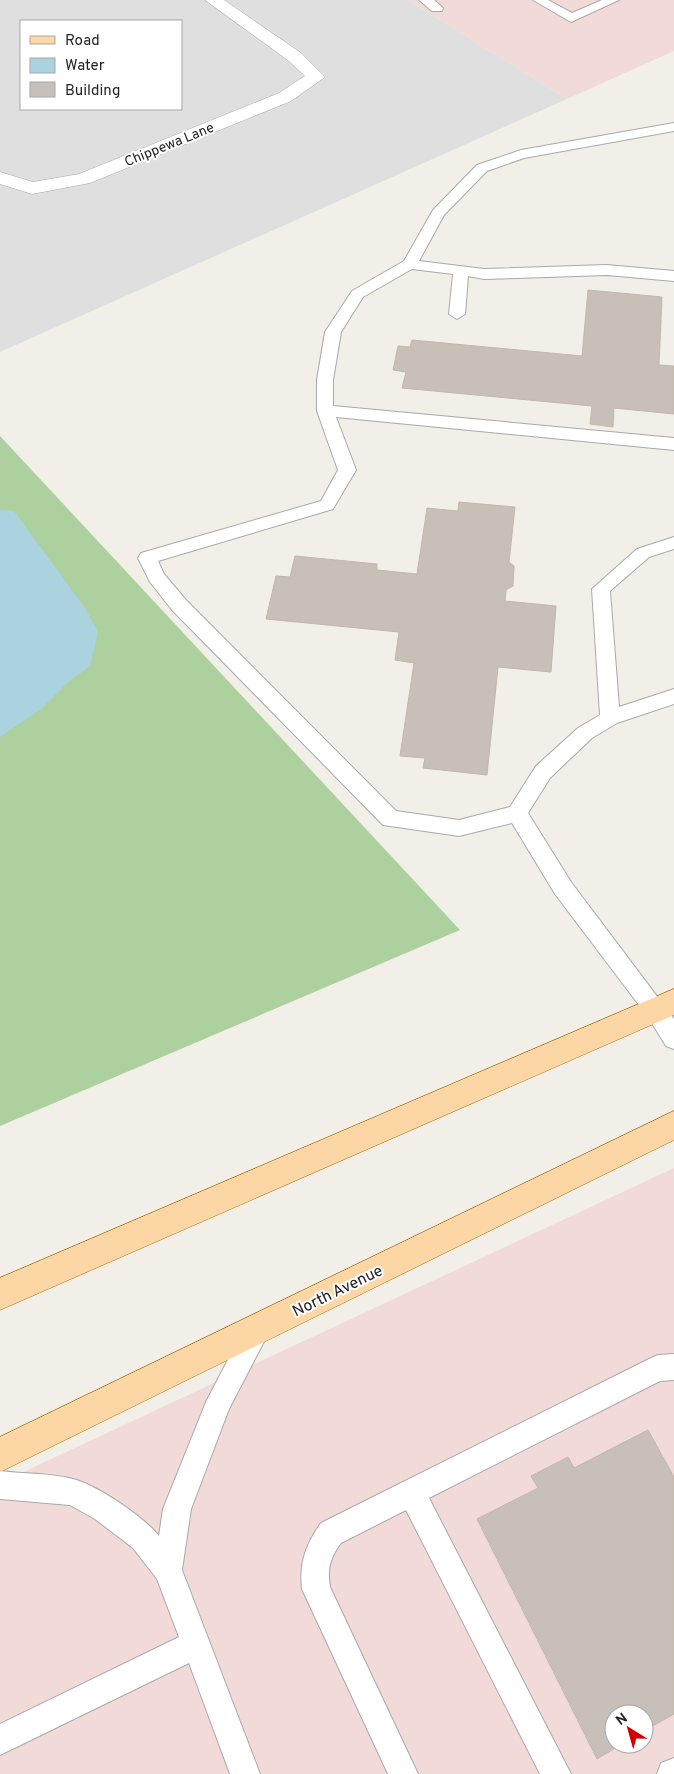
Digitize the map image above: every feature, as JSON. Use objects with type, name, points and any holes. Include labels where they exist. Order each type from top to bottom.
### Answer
[{"type":"main road","points":[[0,1294],[665,1006]]},
{"type":"main road","name":"North Avenue","points":[[0,1455],[674,1125]]},
{"type":"street","name":"Chippewa Lane","points":[[8,180],[32,188],[83,179],[285,97],[316,77],[295,57],[213,0]]},
{"type":"lane","points":[[425,0],[437,8]]},
{"type":"lane","points":[[540,0],[570,18],[613,0]]},
{"type":"lane","points":[[674,127],[521,154],[482,168],[438,213],[410,264],[357,294],[333,332],[325,380],[325,411],[347,470],[327,505],[147,558],[156,577],[179,605],[390,819],[459,828],[517,814],[543,772],[585,732],[610,718],[674,696]]},
{"type":"lane","points":[[410,264],[484,274],[607,270],[674,276]]},
{"type":"lane","points":[[457,314],[461,271]]},
{"type":"lane","points":[[325,411],[674,444]]},
{"type":"lane","points":[[610,718],[601,589],[644,553],[674,543]]},
{"type":"lane","points":[[517,814],[563,888],[665,1006],[674,1040]]},
{"type":"lane","points":[[168,1570],[178,1509],[219,1402],[257,1330]]},
{"type":"lane","points":[[403,1774],[316,1589],[312,1567],[319,1549],[331,1532],[658,1368],[674,1367]]},
{"type":"lane","points":[[0,1485],[73,1492],[105,1509],[143,1538],[168,1570],[245,1774]]},
{"type":"lane","points":[[411,1492],[556,1774]]},
{"type":"lane","points":[[0,1740],[196,1644]]},
{"type":"shaded area","points":[[0,0],[408,0],[567,99],[0,352]]},
{"type":"shaded area","points":[[408,0],[674,0],[674,51],[567,99]]},
{"type":"shaded area","points":[[674,1168],[674,1774],[0,1774],[0,1483]]},
{"type":"green space","points":[[0,436],[460,930],[0,1126]]},
{"type":"water","points":[[0,510],[14,511],[85,608],[98,632],[90,666],[66,684],[41,709],[0,737]]},
{"type":"building","points":[[588,290],[662,297],[659,365],[674,366],[674,414],[614,408],[613,427],[590,424],[592,406],[402,388],[406,372],[393,370],[398,346],[410,347],[412,340],[582,356]]},
{"type":"building","points":[[459,502],[515,507],[509,562],[514,566],[513,586],[506,590],[505,601],[556,606],[551,672],[498,667],[487,775],[423,768],[425,758],[400,756],[414,663],[395,660],[399,632],[266,619],[276,576],[290,577],[295,556],[377,564],[377,570],[417,574],[427,508],[458,511]]},
{"type":"building","points":[[648,1430],[674,1477],[674,1714],[654,1725],[654,1704],[604,1704],[605,1754],[597,1759],[477,1519],[538,1488],[531,1476],[568,1457],[574,1468]]}]
